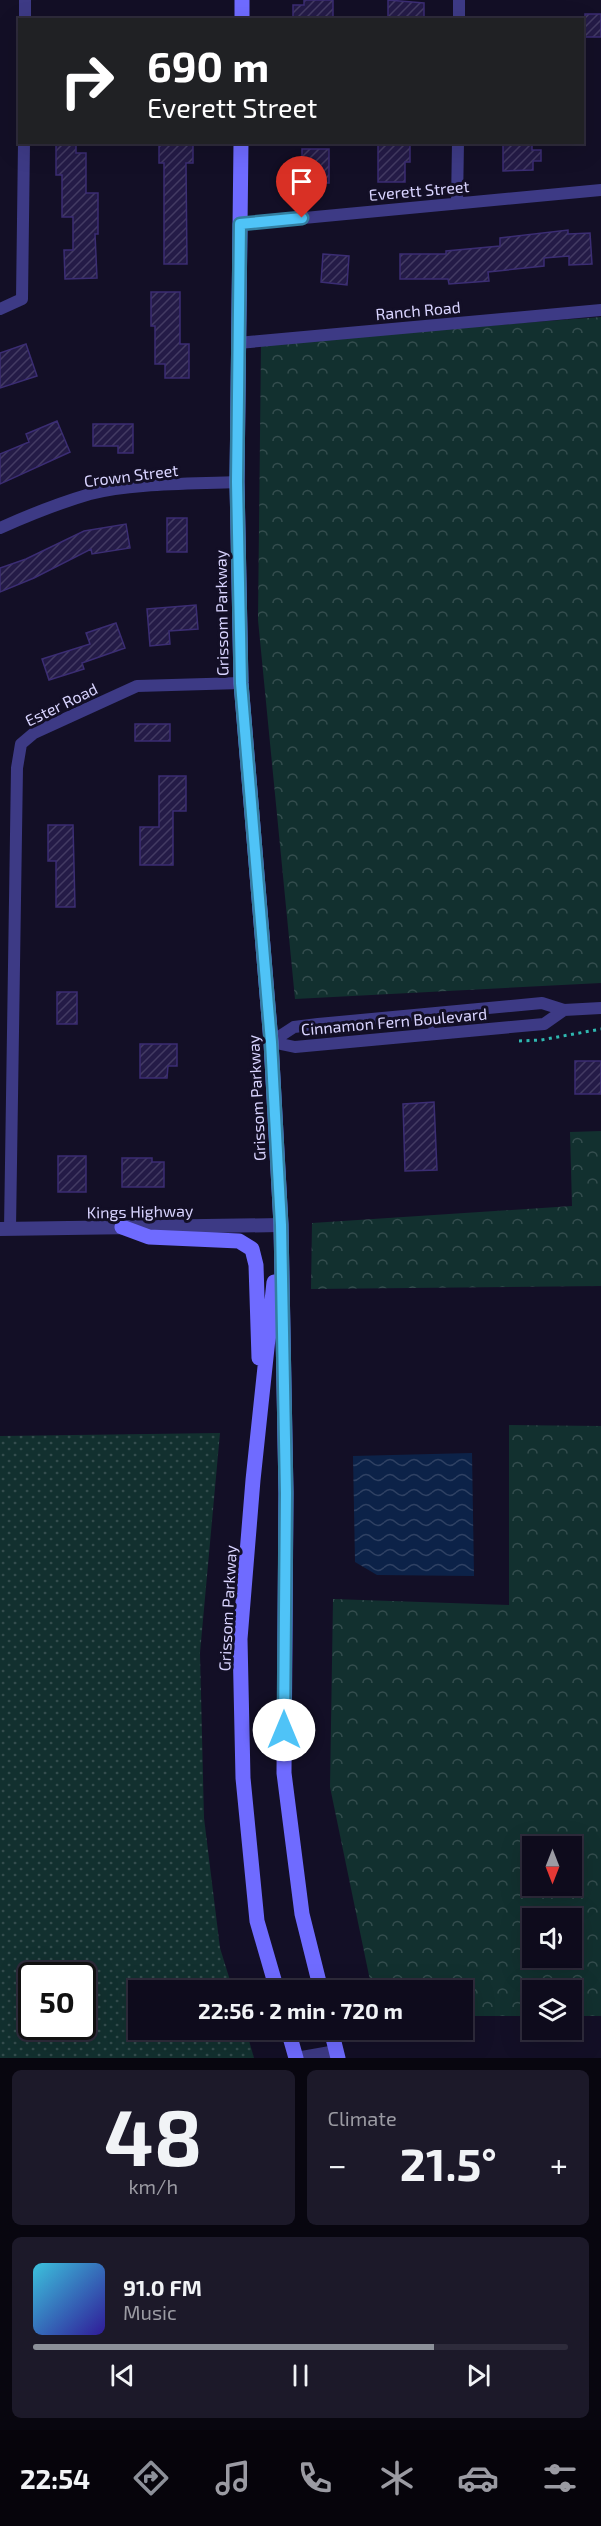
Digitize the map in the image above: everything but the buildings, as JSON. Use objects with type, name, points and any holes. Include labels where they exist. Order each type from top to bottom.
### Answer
[{"type":"main road","points":[[242,0],[242,18]]},
{"type":"main road","name":"Grissom Parkway","points":[[241,144],[237,482],[241,683],[271,1042],[281,1225],[286,1493],[284,1773],[302,1914],[318,1980]]},
{"type":"main road","name":"Grissom Parkway","points":[[274,1980],[257,1921],[243,1767],[240,1639],[262,1388],[281,1225]]},
{"type":"main road","points":[[122,1227],[148,1237],[238,1241],[252,1249],[256,1265],[257,1345],[262,1388]]},
{"type":"main road","points":[[290,2040],[295,2058]]},
{"type":"main road","points":[[333,2040],[337,2055]]},
{"type":"street","points":[[25,0],[25,18]]},
{"type":"street","points":[[459,0],[459,18]]},
{"type":"street","points":[[0,309],[22,299],[24,144]]},
{"type":"street","points":[[457,203],[458,144]]},
{"type":"street","name":"Everett Street","points":[[240,224],[601,190]]},
{"type":"street","name":"Ranch Road","points":[[238,343],[601,310]]},
{"type":"street","name":"Crown Street","points":[[0,528],[35,513],[92,494],[170,484],[237,482]]},
{"type":"street","name":"Ester Road","points":[[5,1229],[17,768],[21,744],[34,733],[137,686],[241,683]]},
{"type":"street","name":"Cinnamon Fern Boulevard","points":[[271,1042],[294,1027],[543,1003],[564,1010],[601,1008]]},
{"type":"street","name":"Cinnamon Fern Boulevard","points":[[271,1042],[295,1047],[544,1024],[564,1010]]},
{"type":"street","name":"Kings Highway","points":[[5,1229],[281,1225]]},
{"type":"street","points":[[295,2058],[337,2055]]},
{"type":"lane","points":[[430,1013],[432,1034]]},
{"type":"green space","points":[[601,317],[601,983],[295,999],[258,620],[261,343]]},
{"type":"green space","points":[[601,1131],[601,1286],[311,1289],[312,1223],[572,1206],[570,1132]]},
{"type":"green space","points":[[509,1425],[601,1426],[601,2016],[582,2016],[582,1980],[522,1980],[522,2016],[473,2016],[473,1980],[370,1980],[330,1787],[333,1599],[509,1605]]},
{"type":"green space","points":[[220,1433],[200,1653],[204,1818],[220,1948],[230,1980],[128,1980],[128,2040],[249,2040],[254,2058],[0,2058],[0,1436]]},
{"type":"water","points":[[472,1453],[474,1576],[377,1575],[355,1562],[353,1456]]},
{"type":"route","points":[[284,1730],[286,1493],[281,1225],[271,1042],[241,683],[237,482],[238,343],[240,224],[302,218]]}]
